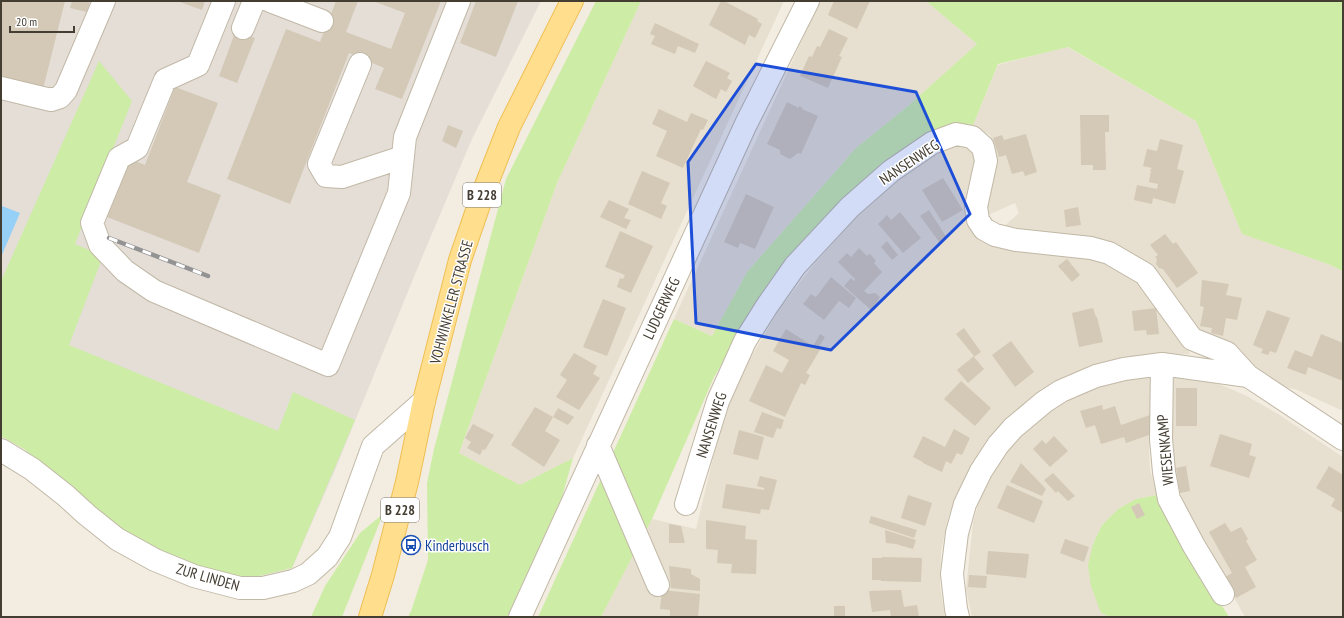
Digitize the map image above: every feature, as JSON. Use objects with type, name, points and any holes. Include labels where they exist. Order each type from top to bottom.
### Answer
[{"type":"main road","name":"VOHWINKELER STRASSE","points":[[370,617],[403,498],[424,401],[460,260],[483,193],[509,127],[572,1]]},
{"type":"street","points":[[1,88],[51,100],[60,97],[66,90],[104,1]]},
{"type":"street","points":[[224,1],[198,65],[165,80],[137,148],[119,158],[92,223],[100,245],[125,271],[154,291],[328,365],[399,193],[405,137],[459,1]]},
{"type":"street","points":[[243,28],[254,1]]},
{"type":"street","points":[[270,1],[322,21]]},
{"type":"street","name":"LUDGERWEG","points":[[520,617],[746,124],[808,1]]},
{"type":"street","points":[[360,64],[319,164],[326,176],[342,177],[403,157]]},
{"type":"street","name":"NANSENWEG","points":[[686,504],[718,401],[745,341],[795,266],[850,207],[891,171],[932,143],[956,134],[972,137],[983,147],[986,161],[976,207],[978,220],[984,229],[995,236],[1016,240],[1091,248],[1109,253],[1145,274],[1192,339],[1228,353],[1248,376]]},
{"type":"street","points":[[958,617],[952,574],[957,533],[965,504],[981,471],[998,445],[1013,428],[1044,402],[1061,391],[1096,376],[1124,369],[1162,364],[1248,376],[1339,434]]},
{"type":"street","name":"WIESENKAMP","points":[[1162,364],[1161,439],[1164,472],[1169,498],[1194,546],[1223,594]]},
{"type":"street","name":"ZUR LINDEN","points":[[1,450],[32,469],[117,539],[155,560],[194,576],[240,588],[263,588],[293,581],[308,574],[327,557],[340,537],[372,446],[424,401]]},
{"type":"street","points":[[598,445],[658,585]]},
{"type":"highlighted area","points":[[756,64],[916,92],[970,214],[831,350],[696,323],[688,162]]},
{"type":"shaded area","points":[[1,1],[541,1],[472,139],[335,470],[292,568],[259,576],[1,436]]},
{"type":"shaded area","points":[[641,1],[784,1],[573,458],[520,485],[459,453],[557,183]]},
{"type":"shaded area","points":[[820,1],[926,1],[977,44],[908,106],[856,148],[747,272],[712,336],[674,319]]},
{"type":"shaded area","points":[[1067,47],[1196,121],[1242,234],[1328,264],[1343,271],[1343,411],[1295,389],[1282,387],[1202,336],[1158,278],[1002,228],[1019,213],[1015,203],[988,215],[984,207],[994,173],[997,154],[990,135],[973,125],[998,65]]},
{"type":"shaded area","points":[[960,143],[972,150],[978,165],[970,226],[1087,255],[1139,280],[1168,319],[1190,354],[1140,355],[1099,363],[1061,378],[1030,398],[1002,424],[980,452],[962,484],[948,518],[941,551],[940,586],[945,617],[601,617],[652,519],[696,529],[725,409],[751,357],[780,308],[815,263],[853,221],[895,181],[942,151]]},
{"type":"shaded area","points":[[1148,376],[1152,378],[1149,451],[1150,470],[1157,495],[1136,499],[1118,509],[1102,525],[1093,544],[1101,613],[1110,617],[972,617],[966,589],[973,523],[981,494],[1007,450],[1025,430],[1042,415],[1066,399],[1093,387],[1119,380]]},
{"type":"shaded area","points":[[1178,376],[1216,383],[1245,395],[1278,414],[1343,457],[1343,617],[1245,617],[1189,517],[1176,480],[1173,468],[1172,383],[1174,377]]},
{"type":"green space","points":[[596,1],[641,1],[557,183],[459,453],[520,485],[573,458],[562,497],[507,617],[408,617],[428,560],[427,483],[434,449],[506,179]]},
{"type":"green space","points":[[926,1],[1343,1],[1343,271],[1328,264],[1242,234],[1196,121],[1068,47],[998,64],[973,125],[963,124],[929,133],[854,188],[805,241],[752,312],[714,377],[652,519],[601,617],[538,617],[674,319],[712,336],[747,272],[856,148],[908,106],[977,44]]},
{"type":"green space","points":[[99,61],[132,101],[75,244],[103,256],[69,345],[278,431],[293,392],[355,420],[292,568],[259,576],[222,576],[175,558],[115,525],[24,449],[1,436],[1,281]]},
{"type":"green space","points":[[1157,495],[1179,538],[1229,617],[1110,617],[1101,613],[1091,586],[1088,565],[1093,544],[1102,525],[1118,509],[1136,499]]},
{"type":"green space","points":[[383,514],[342,617],[311,617],[325,586],[360,533]]},
{"type":"water","points":[[2,206],[20,213],[1,257],[1,208]]},
{"type":"building","points":[[1,1],[65,1],[43,89],[1,78]]},
{"type":"building","points":[[72,1],[90,1],[87,12],[70,8]]},
{"type":"building","points":[[177,1],[205,1],[202,10]]},
{"type":"building","points":[[336,1],[358,1],[346,32],[391,49],[405,13],[373,1],[441,1],[402,99],[375,89],[384,68],[349,53],[290,204],[227,179],[286,29],[320,42]]},
{"type":"building","points":[[476,1],[518,1],[496,57],[460,43]]},
{"type":"building","points":[[721,1],[724,1],[758,19],[757,21],[762,24],[755,38],[749,35],[745,45],[709,25]]},
{"type":"building","points":[[834,1],[870,1],[857,29],[828,15]]},
{"type":"building","points":[[655,23],[699,44],[695,53],[678,46],[675,54],[651,44],[655,36],[650,34]]},
{"type":"building","points":[[829,29],[848,38],[839,56],[842,57],[828,88],[800,76],[809,56],[812,57],[817,46],[820,47]]},
{"type":"building","points":[[236,30],[255,38],[237,83],[219,76]]},
{"type":"building","points":[[706,61],[730,73],[727,78],[732,81],[726,92],[721,89],[716,99],[693,86]]},
{"type":"building","points":[[175,87],[218,103],[187,182],[221,195],[199,253],[107,217],[130,159],[145,165]]},
{"type":"building","points":[[787,102],[799,108],[799,106],[803,108],[802,109],[818,116],[801,154],[798,153],[790,159],[780,154],[780,150],[767,144]]},
{"type":"building","points":[[659,109],[687,122],[691,113],[708,120],[703,130],[701,129],[683,168],[656,156],[667,131],[652,124]]},
{"type":"building","points":[[1080,115],[1109,115],[1109,132],[1105,132],[1106,170],[1093,170],[1093,165],[1081,165]]},
{"type":"building","points":[[448,125],[463,131],[456,148],[442,141]]},
{"type":"building","points":[[1026,134],[1037,172],[1025,176],[1023,171],[1012,174],[1006,155],[999,157],[993,138],[1002,135],[1004,140]]},
{"type":"building","points":[[1160,139],[1183,145],[1177,169],[1184,171],[1175,204],[1153,198],[1152,204],[1134,200],[1137,185],[1157,189],[1158,184],[1149,182],[1150,171],[1152,168],[1143,166],[1147,149],[1157,151]]},
{"type":"building","points":[[642,171],[670,183],[661,203],[667,206],[661,219],[628,204]]},
{"type":"building","points":[[943,178],[963,210],[942,222],[922,190]]},
{"type":"building","points":[[746,194],[774,207],[755,249],[740,243],[738,248],[724,242]]},
{"type":"building","points":[[609,200],[629,209],[624,218],[631,220],[626,229],[600,217]]},
{"type":"building","points":[[1078,207],[1081,225],[1066,227],[1064,210]]},
{"type":"building","points":[[929,210],[947,238],[940,243],[920,216]]},
{"type":"building","points":[[900,212],[921,238],[903,253],[878,224],[887,215],[891,220]]},
{"type":"building","points":[[620,231],[653,246],[631,293],[617,287],[620,278],[623,279],[625,275],[605,267]]},
{"type":"building","points":[[1165,234],[1173,244],[1176,242],[1198,273],[1177,288],[1163,269],[1159,268],[1156,264],[1157,259],[1155,257],[1158,255],[1150,245]]},
{"type":"building","points":[[887,241],[898,255],[892,260],[881,247]]},
{"type":"building","points":[[859,248],[867,256],[869,254],[871,255],[876,261],[874,263],[882,272],[864,291],[868,294],[875,293],[880,297],[871,310],[844,286],[851,278],[854,281],[855,279],[838,262],[847,253],[851,257]]},
{"type":"building","points":[[1067,259],[1080,275],[1072,282],[1058,266]]},
{"type":"building","points":[[831,277],[856,298],[849,308],[839,301],[824,320],[803,304],[811,294],[816,297]]},
{"type":"building","points":[[1202,280],[1229,284],[1226,295],[1242,298],[1237,320],[1226,318],[1223,336],[1211,333],[1212,328],[1200,326],[1204,307],[1200,306]]},
{"type":"building","points":[[603,299],[626,308],[607,356],[583,347]]},
{"type":"building","points":[[1093,308],[1097,317],[1103,342],[1079,347],[1072,313]]},
{"type":"building","points":[[1156,308],[1159,334],[1147,335],[1146,330],[1134,331],[1132,311]]},
{"type":"building","points":[[1267,310],[1290,318],[1276,353],[1270,351],[1268,355],[1261,353],[1263,349],[1253,345]]},
{"type":"building","points":[[964,328],[981,352],[974,357],[984,369],[968,383],[957,370],[974,356],[956,334]]},
{"type":"building","points":[[786,329],[813,346],[820,334],[825,337],[818,348],[820,350],[806,373],[810,375],[805,385],[801,383],[785,417],[749,401],[766,365],[782,373],[789,360],[773,351]]},
{"type":"building","points":[[1321,334],[1343,343],[1343,381],[1308,367],[1306,375],[1287,368],[1295,350],[1312,357]]},
{"type":"building","points":[[1011,341],[1034,372],[1015,387],[992,355]]},
{"type":"building","points":[[574,353],[597,366],[593,374],[600,378],[579,410],[556,397],[567,380],[560,375]]},
{"type":"building","points":[[961,381],[991,408],[975,426],[944,399]]},
{"type":"building","points":[[1176,388],[1197,388],[1197,426],[1176,426]]},
{"type":"building","points":[[1102,405],[1103,410],[1115,406],[1121,425],[1150,415],[1149,435],[1126,443],[1124,437],[1101,444],[1095,425],[1086,428],[1080,411]]},
{"type":"building","points":[[535,407],[553,417],[545,431],[560,440],[544,467],[511,445]]},
{"type":"building","points":[[558,408],[574,417],[568,425],[553,417]]},
{"type":"building","points":[[762,412],[784,420],[781,429],[777,428],[773,438],[754,432]]},
{"type":"building","points":[[473,424],[494,435],[485,450],[483,449],[480,455],[467,448],[471,442],[465,438]]},
{"type":"building","points":[[954,429],[970,438],[962,455],[957,453],[951,464],[946,461],[942,472],[913,457],[923,436],[945,447]]},
{"type":"building","points":[[739,430],[764,437],[758,460],[733,454]]},
{"type":"building","points":[[1220,434],[1252,444],[1249,455],[1256,457],[1249,478],[1210,466]]},
{"type":"building","points":[[1054,436],[1068,451],[1050,467],[1033,449],[1042,440],[1046,444]]},
{"type":"building","points":[[1021,463],[1046,489],[1042,496],[1010,482]]},
{"type":"building","points":[[1186,466],[1190,491],[1180,493],[1176,468]]},
{"type":"building","points":[[1329,466],[1343,475],[1343,513],[1331,506],[1335,499],[1316,488]]},
{"type":"building","points":[[1053,473],[1075,496],[1068,501],[1058,491],[1056,493],[1044,480]]},
{"type":"building","points":[[760,476],[777,480],[769,510],[761,509],[760,514],[722,508],[726,484],[764,490],[764,488],[757,486]]},
{"type":"building","points":[[1007,485],[1043,501],[1034,523],[997,508]]},
{"type":"building","points":[[908,495],[932,503],[925,526],[901,518]]},
{"type":"building","points":[[1139,503],[1145,515],[1137,519],[1131,507]]},
{"type":"building","points":[[871,516],[917,530],[914,538],[869,523]]},
{"type":"building","points":[[706,520],[746,526],[745,539],[757,540],[756,574],[731,573],[732,564],[717,563],[718,550],[706,549]]},
{"type":"building","points":[[1225,523],[1231,532],[1241,527],[1248,539],[1246,541],[1257,560],[1245,567],[1256,587],[1236,598],[1225,577],[1232,573],[1209,532]]},
{"type":"building","points":[[669,524],[681,526],[685,543],[669,543]]},
{"type":"building","points":[[885,530],[916,540],[913,549],[886,543]]},
{"type":"building","points":[[1065,539],[1089,547],[1084,562],[1060,553]]},
{"type":"building","points":[[988,551],[1029,554],[1026,578],[986,574]]},
{"type":"building","points":[[872,558],[922,558],[921,582],[872,580]]},
{"type":"building","points":[[669,566],[691,569],[691,574],[700,579],[700,591],[671,588]]},
{"type":"building","points":[[969,575],[987,576],[986,588],[968,587]]},
{"type":"building","points":[[662,590],[700,594],[698,617],[670,617],[670,610],[660,609]]},
{"type":"building","points":[[901,590],[904,607],[917,605],[919,617],[891,617],[890,610],[872,612],[869,591]]},
{"type":"building","points":[[834,606],[845,606],[845,617],[834,617]]},
{"type":"railway","points":[[109,238],[208,276]]},
{"type":"place","name":"Kinderbusch","points":[[411,545]]}]
